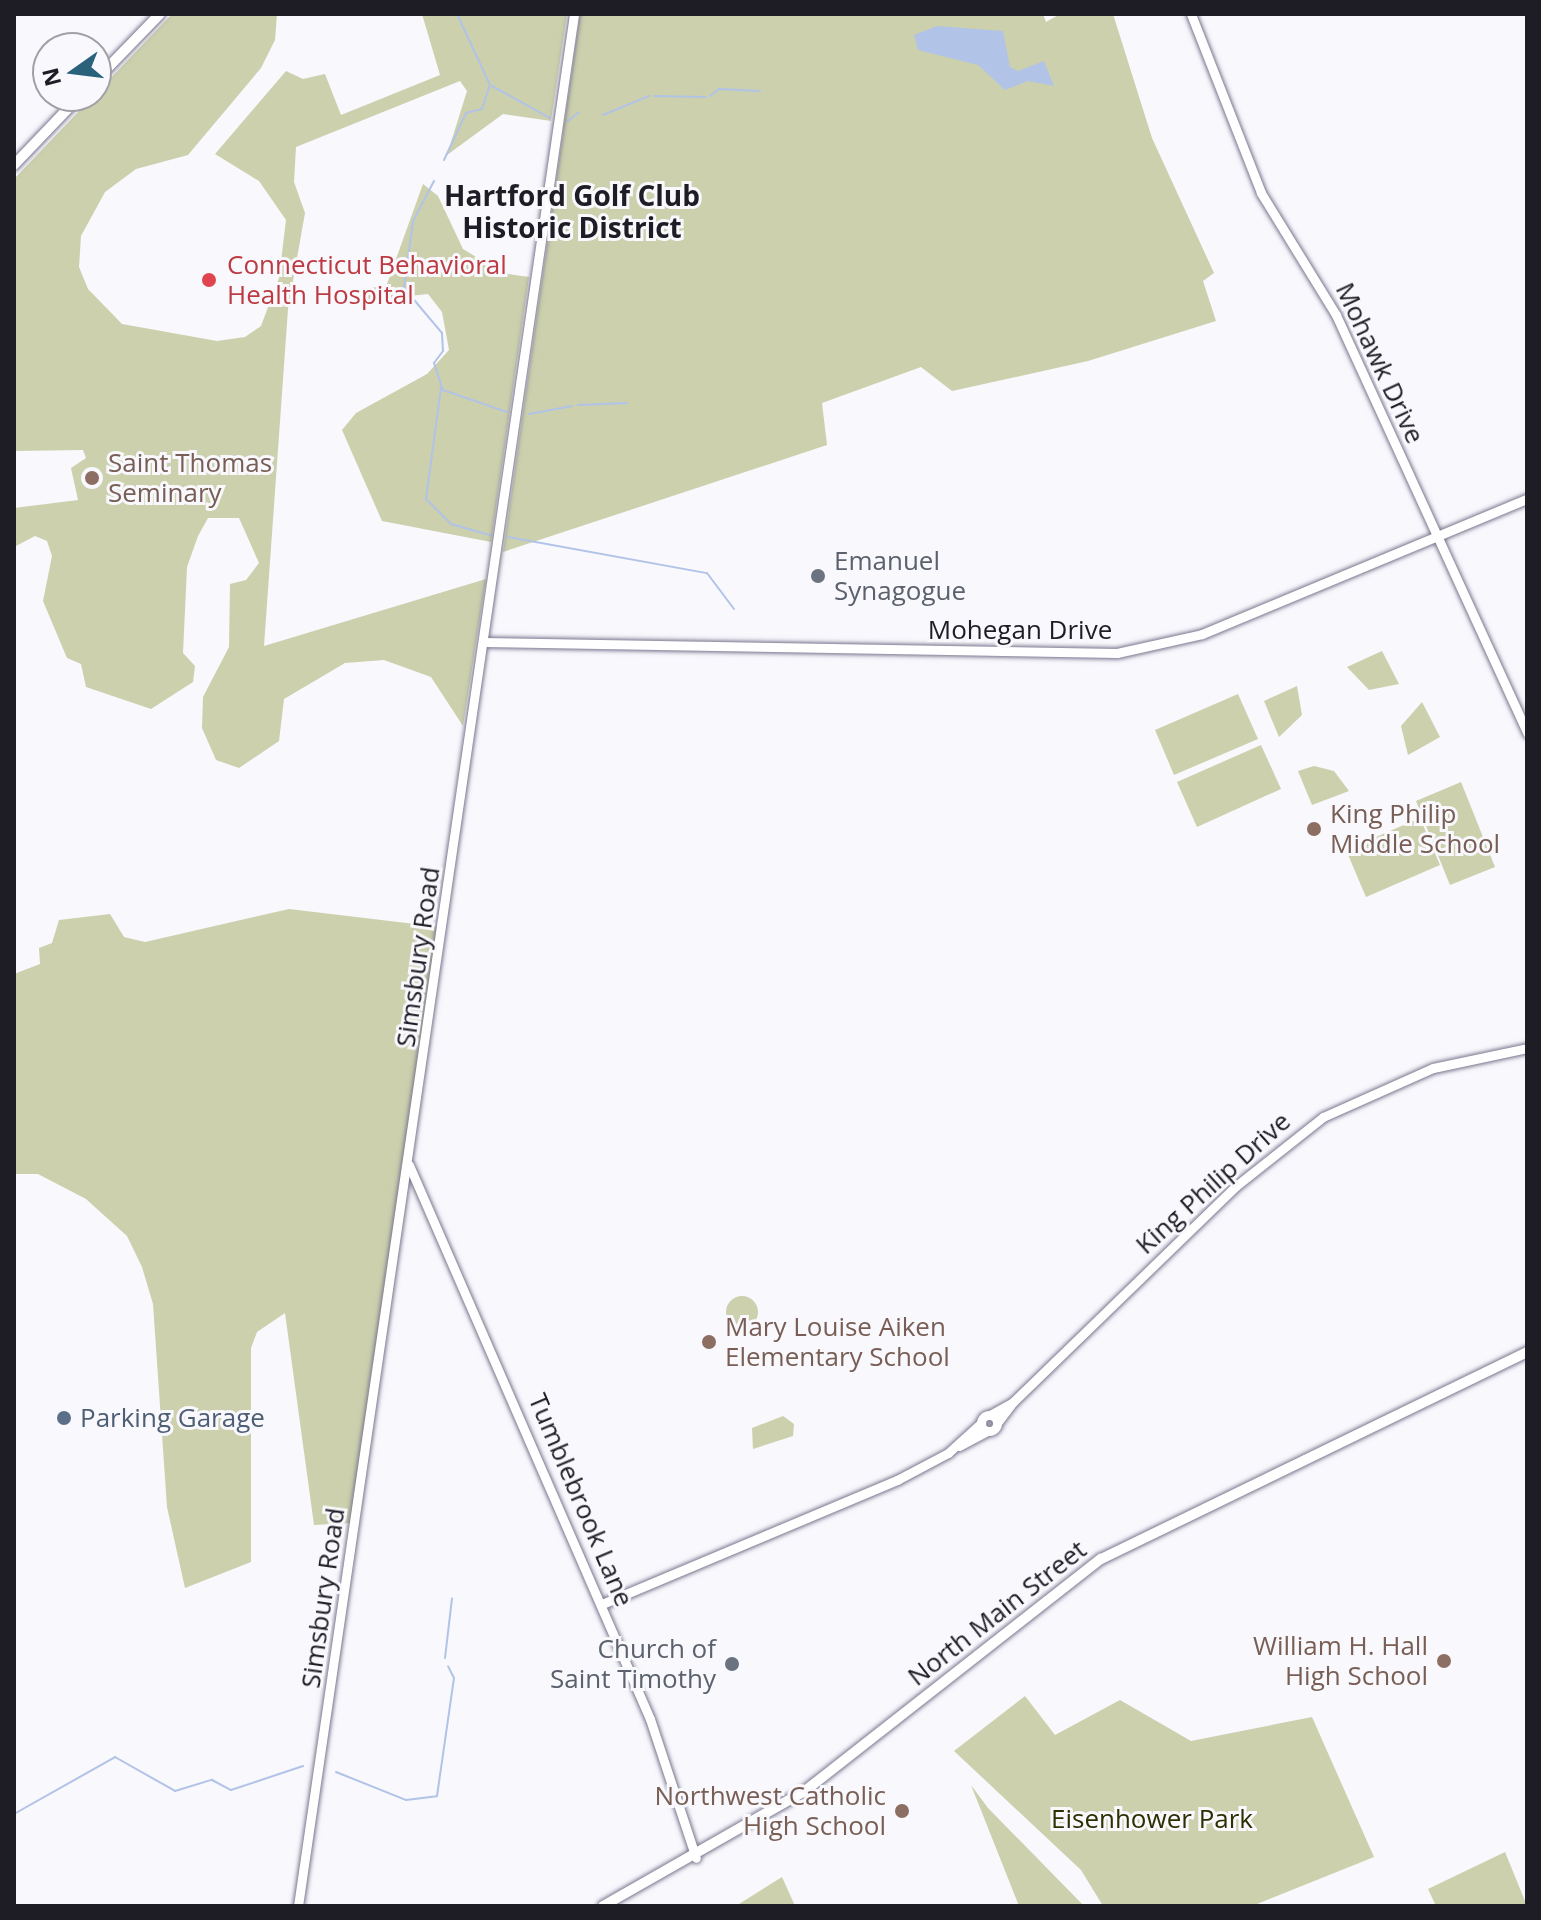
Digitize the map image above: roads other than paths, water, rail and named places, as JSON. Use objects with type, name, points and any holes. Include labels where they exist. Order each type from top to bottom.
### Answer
[{"type":"main road","points":[[112,64],[160,14]]},
{"type":"main road","points":[[14,165],[65,112]]},
{"type":"main road","name":"North Main Street","points":[[603,1906],[696,1858],[810,1787],[1101,1559],[1527,1352]]},
{"type":"street","name":"Simsbury Road","points":[[298,1906],[409,1165],[574,14]]},
{"type":"street","name":"Mohawk Drive","points":[[1191,14],[1261,193],[1336,315],[1527,733]]},
{"type":"street","name":"Mohegan Drive","points":[[484,642],[1117,653],[1202,634],[1527,499]]},
{"type":"street","name":"King Philip Drive","points":[[602,1604],[881,1488],[959,1446],[1013,1402],[1236,1186],[1323,1117],[1433,1068],[1527,1048]]},
{"type":"street","name":"Tumblebrook Lane","points":[[409,1165],[602,1604],[666,1760],[672,1798],[696,1858]]},
{"type":"water","points":[[937,26],[1003,31],[1010,67],[1018,71],[1044,61],[1054,86],[1028,81],[1005,90],[978,65],[918,50],[914,35]]},
{"type":"waterway","points":[[444,160],[466,113],[482,109],[490,85],[457,14]]},
{"type":"waterway","points":[[492,86],[550,118]]},
{"type":"waterway","points":[[710,96],[719,89],[760,91]]},
{"type":"waterway","points":[[603,115],[649,96]]},
{"type":"waterway","points":[[654,96],[706,97]]},
{"type":"waterway","points":[[568,121],[579,112]]},
{"type":"waterway","points":[[434,181],[413,221],[404,288],[442,333],[443,351],[434,363],[443,390],[507,412]]},
{"type":"waterway","points":[[441,388],[426,499],[451,524],[490,535]]},
{"type":"waterway","points":[[578,405],[627,403]]},
{"type":"waterway","points":[[529,414],[572,406]]},
{"type":"waterway","points":[[508,537],[707,573],[734,609]]},
{"type":"waterway","points":[[445,1658],[452,1598]]},
{"type":"waterway","points":[[336,1772],[406,1800],[437,1796],[454,1678],[448,1666]]},
{"type":"waterway","points":[[14,1814],[115,1757],[175,1791],[212,1780],[231,1790],[303,1766]]},
{"type":"place","name":"Connecticut Behavioral Health Hospital","points":[[209,280]]},
{"type":"place","name":"Saint Thomas Seminary","points":[[92,478]]},
{"type":"place","name":"Emanuel Synagogue","points":[[818,576]]},
{"type":"place","name":"King Philip Middle School","points":[[1314,829]]},
{"type":"place","name":"Mary Louise Aiken Elementary School","points":[[709,1342]]},
{"type":"place","name":"Parking Garage","points":[[64,1418]]},
{"type":"place","name":"William H. Hall High School","points":[[1444,1661]]},
{"type":"place","name":"Church of Saint Timothy","points":[[732,1664]]},
{"type":"place","name":"Northwest Catholic High School","points":[[902,1811]]},
{"type":"district","name":"Hartford Golf Club Historic District","points":[[572,211]]},
{"type":"park label","name":"Eisenhower Park","points":[[1152,1819]]}]
